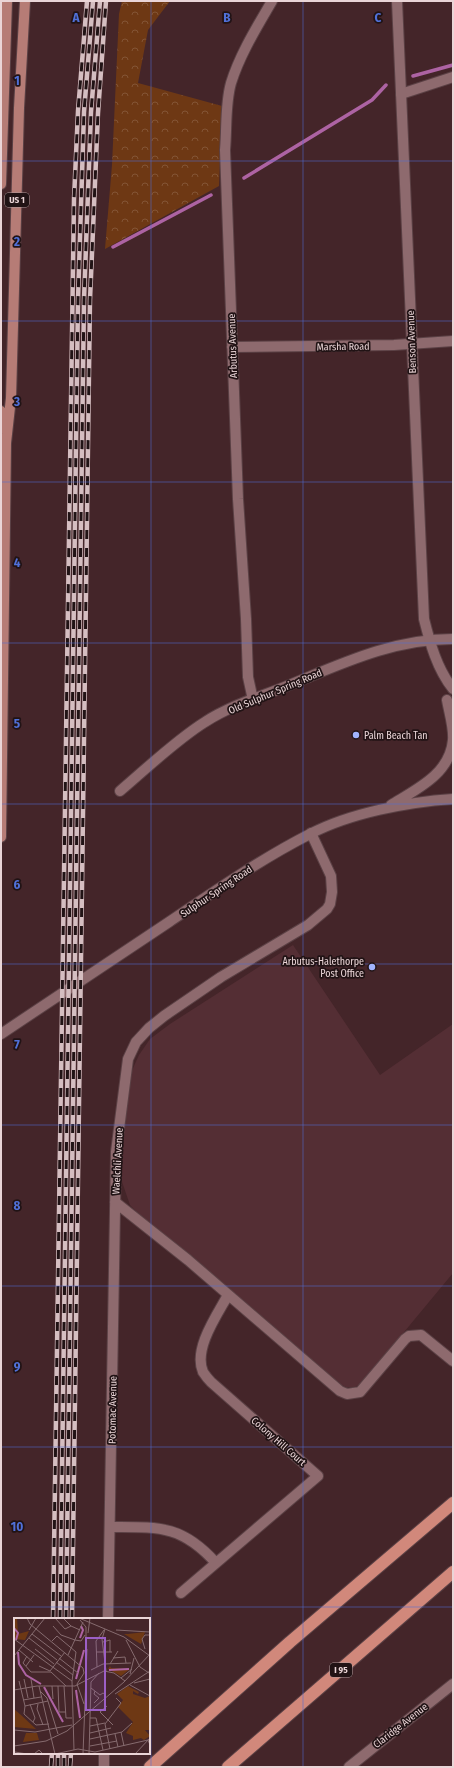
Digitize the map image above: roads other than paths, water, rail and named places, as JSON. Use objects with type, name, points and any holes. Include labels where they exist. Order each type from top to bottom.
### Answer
[{"type":"highway","points":[[150,1767],[290,1642],[453,1503]]},
{"type":"highway","name":"I 95","points":[[228,1767],[453,1572]]},
{"type":"main road","name":"US 1","points":[[1,184],[7,1]]},
{"type":"main road","name":"US 1","points":[[1,837],[6,442],[11,398],[19,108],[25,1]]},
{"type":"main road","name":"US 1","points":[[1,410],[6,442]]},
{"type":"street","name":"Arbutus Avenue","points":[[253,700],[248,677],[246,619],[238,499],[225,150],[231,83],[241,59],[272,1]]},
{"type":"street","name":"Benson Avenue","points":[[397,1],[424,619],[429,639],[445,679],[447,700],[453,714]]},
{"type":"street","points":[[401,94],[453,77]]},
{"type":"street","name":"Marsha Road","points":[[232,347],[321,346],[453,341]]},
{"type":"street","name":"Old Sulphur Spring Road","points":[[120,791],[204,723],[253,700],[378,651],[429,639],[453,639]]},
{"type":"street","name":"Benson Avenue","points":[[445,679],[453,689]]},
{"type":"street","points":[[385,809],[426,784],[437,774],[443,765],[453,741],[447,700]]},
{"type":"street","name":"Sulphur Spring Road","points":[[1,1034],[260,862],[311,833],[346,820],[385,809],[453,799]]},
{"type":"street","name":"Waelchli Avenue","points":[[311,833],[331,876],[332,892],[330,904],[327,909],[308,925],[221,977],[164,1016],[149,1028],[136,1042],[128,1059],[125,1078],[116,1152],[115,1202],[188,1260],[333,1386],[347,1394],[360,1392],[409,1336],[421,1335],[453,1361]]},
{"type":"street","name":"Potomac Avenue","points":[[108,1618],[111,1527],[115,1202]]},
{"type":"street","name":"Colony Hill Court","points":[[181,1593],[318,1476],[211,1382],[203,1372],[200,1355],[203,1344],[228,1295]]},
{"type":"street","points":[[111,1527],[146,1527],[174,1531],[184,1535],[203,1548],[216,1563]]},
{"type":"street","name":"Claridge Avenue","points":[[349,1767],[453,1684]]},
{"type":"street","points":[[104,1754],[104,1767]]},
{"type":"waterway","points":[[413,76],[453,65]]},
{"type":"waterway","points":[[244,178],[372,100],[386,85]]},
{"type":"waterway","points":[[113,247],[211,195]]},
{"type":"railway","points":[[53,1618],[74,199],[78,111],[87,1]]},
{"type":"railway","points":[[60,1618],[78,300],[84,112],[93,1]]},
{"type":"railway","points":[[66,1618],[84,300],[91,112],[100,1]]},
{"type":"railway","points":[[72,1618],[90,300],[98,113],[106,1]]},
{"type":"railway","points":[[51,1767],[52,1754]]},
{"type":"railway","points":[[58,1754],[58,1767]]},
{"type":"railway","points":[[64,1754],[64,1767]]},
{"type":"railway","points":[[70,1767],[71,1754]]},
{"type":"place","name":"Palm Beach Tan","points":[[356,735]]},
{"type":"place","name":"Arbutus-Halethorpe Post Office","points":[[372,967]]}]
